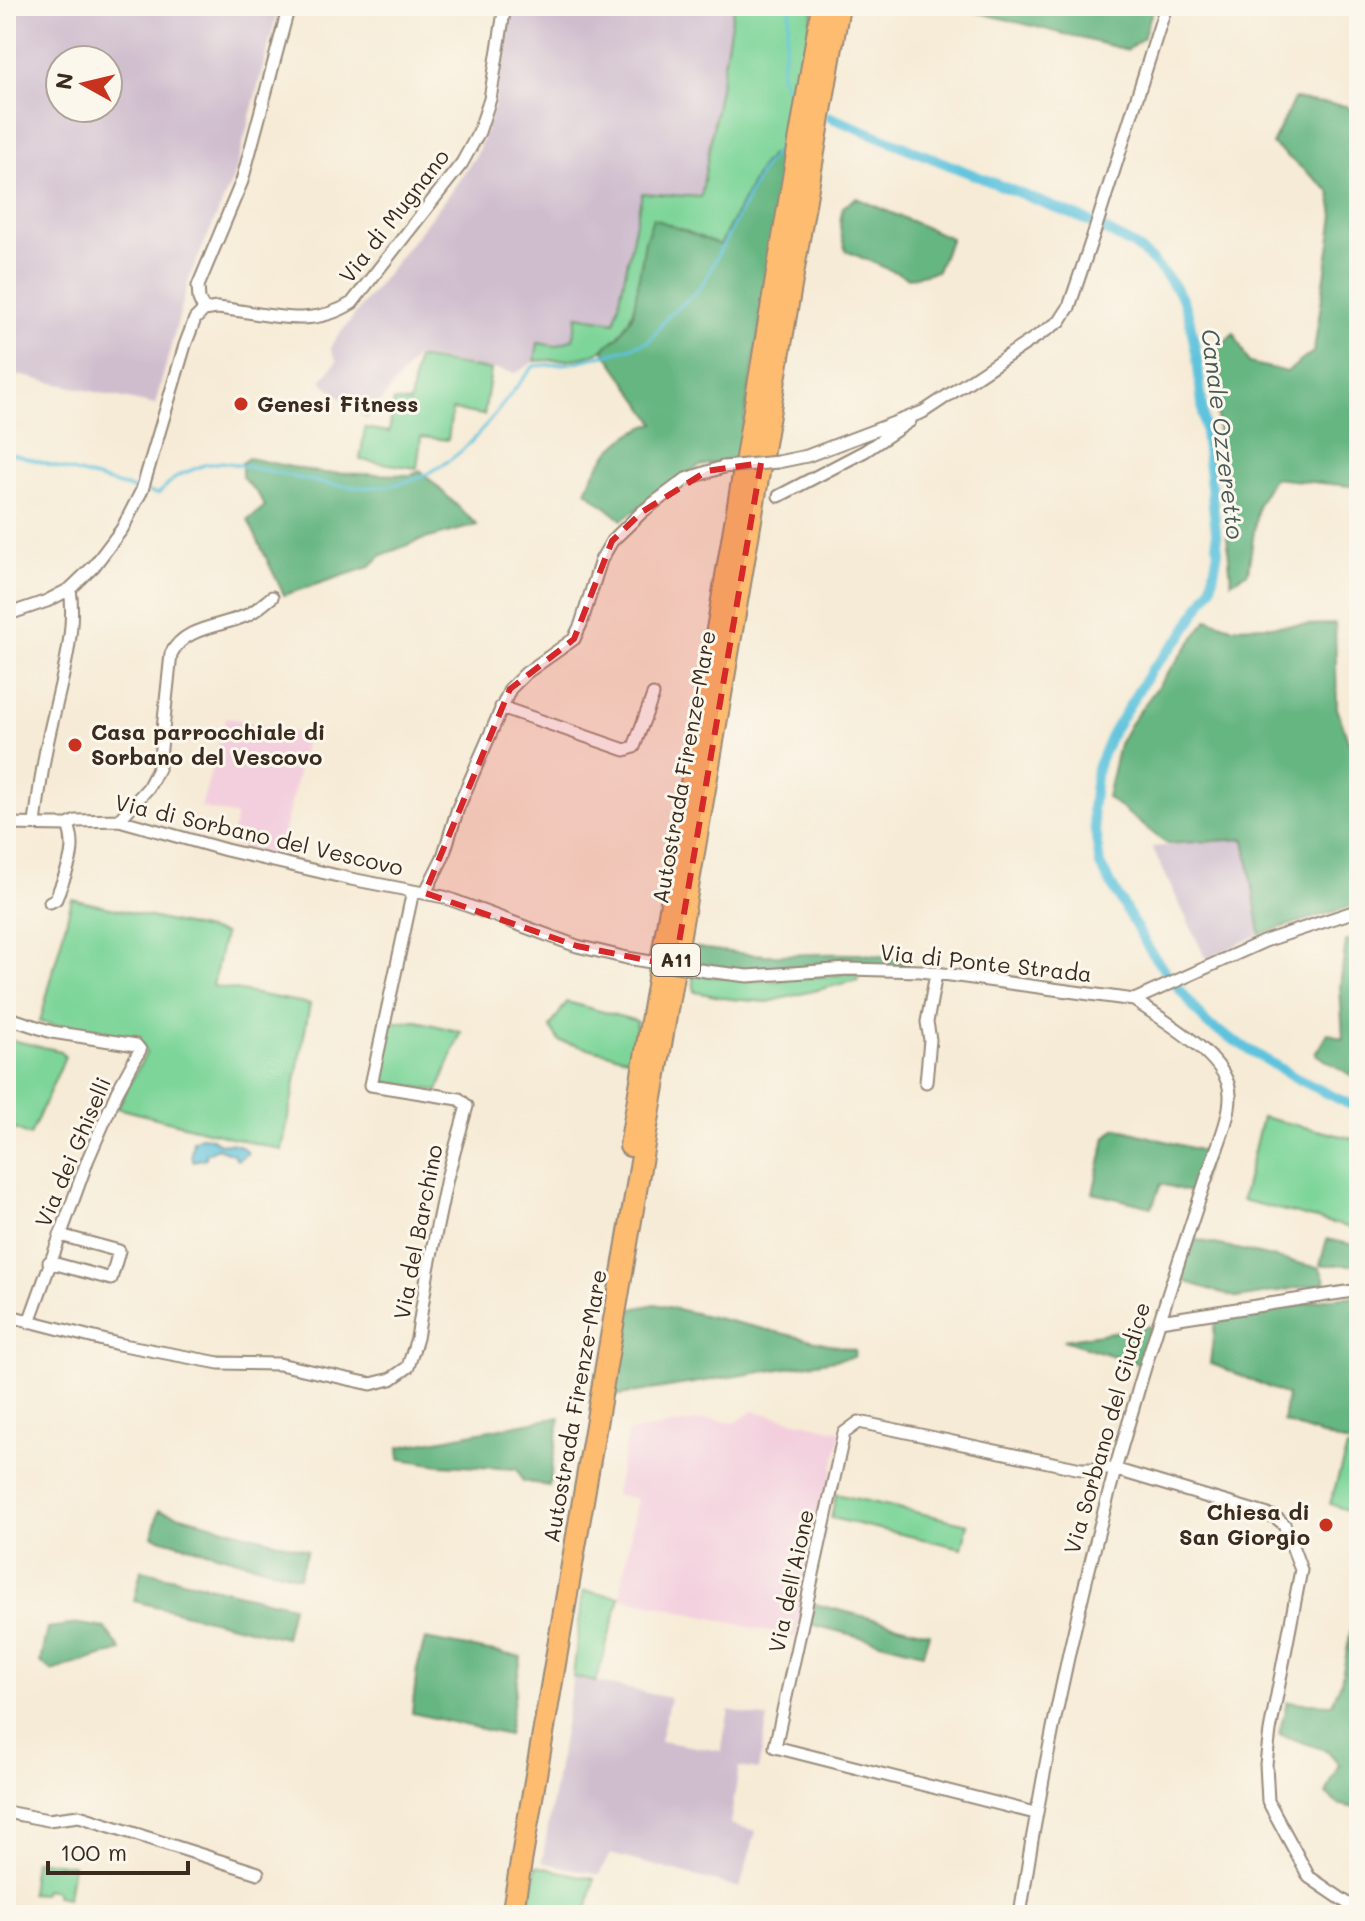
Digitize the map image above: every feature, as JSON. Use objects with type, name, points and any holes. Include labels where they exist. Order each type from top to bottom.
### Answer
[{"type":"highway","name":"Autostrada Firenze-Mare","points":[[499,1915],[822,6]]},
{"type":"highway","name":"Autostrada Firenze-Mare","points":[[512,1915],[839,6]]},
{"type":"street","points":[[6,615],[47,601],[70,589],[94,566],[132,512],[142,490],[185,345],[195,319],[204,310],[198,286],[242,181],[289,6]]},
{"type":"street","name":"Via di Mugnano","points":[[204,310],[226,309],[311,320],[335,314],[352,303],[462,163],[479,132],[490,99],[505,6]]},
{"type":"street","name":"Via di Sorbano del Vescovo","points":[[6,824],[68,825],[76,821],[119,820],[226,850],[419,892],[443,857],[458,808],[510,689],[526,673],[574,639],[601,560],[612,541],[642,512],[686,479],[723,467],[807,456],[923,412],[1060,321],[1069,307],[1094,233],[1166,6]]},
{"type":"street","points":[[779,496],[865,451],[923,412]]},
{"type":"street","points":[[35,823],[44,756],[70,628],[73,605],[70,589]]},
{"type":"street","points":[[119,820],[148,788],[159,767],[171,654],[176,645],[188,635],[248,615],[272,597]]},
{"type":"street","points":[[501,707],[625,750],[634,747],[653,695]]},
{"type":"street","points":[[50,902],[56,899],[71,859],[74,841],[68,825]]},
{"type":"street","name":"Via di Ponte Strada","points":[[419,892],[444,897],[577,946],[706,971],[748,976],[848,969],[921,971],[1134,1000],[1265,941],[1359,910]]},
{"type":"street","name":"Via del Barchino","points":[[29,1322],[118,1344],[219,1363],[279,1364],[371,1384],[391,1379],[408,1367],[417,1338],[447,1178],[467,1106],[459,1099],[371,1085],[419,892]]},
{"type":"street","points":[[926,1082],[930,1040],[927,1022],[936,974]]},
{"type":"street","name":"Via Sorbano del Giudice","points":[[1020,1915],[1035,1813],[1069,1645],[1114,1469],[1231,1094],[1216,1062],[1134,1000]]},
{"type":"street","name":"Via dei Ghiselli","points":[[6,1017],[52,1032],[136,1045],[140,1050],[105,1119],[29,1322]]},
{"type":"street","points":[[49,1262],[111,1279],[119,1251],[60,1235]]},
{"type":"street","points":[[1160,1321],[1359,1290]]},
{"type":"street","points":[[6,1315],[29,1322]]},
{"type":"street","name":"Via dell'Aione","points":[[1035,1813],[775,1747],[844,1433],[859,1422],[867,1422],[1081,1469],[1114,1469]]},
{"type":"street","points":[[1114,1469],[1275,1517],[1284,1524],[1301,1570],[1270,1731],[1266,1764],[1268,1801],[1309,1877],[1359,1911]]},
{"type":"street","points":[[6,1812],[48,1820],[79,1816],[258,1873]]},
{"type":"highlighted area","points":[[761,463],[675,966],[577,946],[425,893],[510,689],[574,639],[612,541],[642,512],[707,471]]},
{"type":"shaded area","points":[[6,6],[279,6],[235,174],[190,276],[155,405],[18,375],[6,395]]},
{"type":"shaded area","points":[[511,6],[734,6],[701,197],[642,193],[615,322],[556,346],[538,343],[535,361],[516,373],[416,356],[367,420],[321,381],[337,361],[331,350],[332,344],[477,154],[494,107]]},
{"type":"shaded area","points":[[226,717],[307,735],[278,856],[233,845],[231,840],[236,816],[201,807]]},
{"type":"shaded area","points":[[1245,839],[1260,934],[1206,959],[1152,847]]},
{"type":"shaded area","points":[[753,1411],[841,1431],[797,1638],[620,1597],[637,1499],[615,1494],[628,1432],[708,1419],[735,1423]]},
{"type":"shaded area","points":[[573,1677],[670,1698],[660,1741],[721,1751],[729,1710],[768,1719],[758,1770],[739,1767],[730,1824],[756,1831],[740,1888],[610,1854],[599,1875],[542,1862]]},
{"type":"green space","points":[[734,6],[814,6],[789,147],[771,155],[760,168],[720,245],[645,241],[631,316],[611,344],[595,353],[573,359],[535,361],[538,343],[556,346],[573,339],[577,316],[615,322],[642,193],[701,197]]},
{"type":"green space","points":[[976,6],[1154,6],[1143,38],[1127,50],[973,11]]},
{"type":"green space","points":[[1294,99],[1346,106],[1351,111],[1359,100],[1359,487],[1273,478],[1258,504],[1248,572],[1231,582],[1212,353],[1234,333],[1249,363],[1287,372],[1314,351],[1334,216],[1330,191],[1272,144]]},
{"type":"green space","points":[[789,147],[738,459],[700,466],[622,520],[586,491],[597,468],[613,448],[632,433],[655,423],[603,349],[619,336],[633,314],[645,241],[653,218],[720,245],[760,168],[771,155]]},
{"type":"green space","points":[[856,198],[951,238],[937,271],[909,278],[846,251],[840,229],[841,213],[843,207]]},
{"type":"green space","points":[[417,358],[491,370],[484,415],[452,410],[448,440],[421,437],[417,468],[360,460],[365,428],[389,432],[394,401],[410,403]]},
{"type":"green space","points":[[248,458],[321,473],[411,475],[421,471],[477,525],[418,541],[382,555],[369,567],[284,595],[248,520],[265,506],[242,477],[242,463]]},
{"type":"green space","points":[[1208,619],[1231,627],[1335,624],[1337,708],[1349,743],[1359,744],[1359,904],[1260,934],[1245,839],[1167,844],[1107,797],[1119,744],[1130,724]]},
{"type":"green space","points":[[72,899],[224,934],[213,986],[310,1004],[282,1150],[117,1108],[146,1053],[142,1044],[40,1022]]},
{"type":"green space","points":[[1355,938],[1359,943],[1359,1080],[1315,1054],[1328,1033],[1343,1039],[1340,986],[1346,941]]},
{"type":"green space","points":[[690,947],[759,955],[862,954],[909,965],[757,975],[687,965]]},
{"type":"green space","points":[[858,973],[858,980],[768,1002],[695,992],[692,975],[770,981]]},
{"type":"green space","points":[[567,1002],[637,1021],[631,1059],[559,1041],[550,1027]]},
{"type":"green space","points":[[417,1021],[461,1032],[438,1091],[378,1081],[391,1022]]},
{"type":"green space","points":[[6,1039],[61,1051],[65,1057],[30,1136],[6,1125]]},
{"type":"green space","points":[[1262,1117],[1359,1140],[1359,1230],[1242,1200]]},
{"type":"green space","points":[[1116,1128],[1210,1153],[1197,1194],[1161,1184],[1152,1207],[1093,1193],[1106,1137]]},
{"type":"green space","points":[[1193,1239],[1320,1268],[1326,1283],[1238,1298],[1180,1280]]},
{"type":"green space","points":[[1327,1239],[1359,1246],[1359,1265],[1320,1265]]},
{"type":"green space","points":[[1359,1296],[1359,1447],[1283,1422],[1287,1395],[1210,1363],[1215,1322],[1330,1298]]},
{"type":"green space","points":[[655,1304],[855,1350],[854,1357],[613,1396],[627,1310]]},
{"type":"green space","points":[[1151,1326],[1140,1364],[1063,1340]]},
{"type":"green space","points":[[560,1417],[549,1486],[523,1481],[517,1469],[440,1465],[400,1459],[399,1447]]},
{"type":"green space","points":[[1347,1448],[1359,1452],[1359,1472],[1347,1510],[1330,1504]]},
{"type":"green space","points":[[836,1494],[968,1524],[962,1548],[831,1518]]},
{"type":"green space","points":[[159,1510],[307,1550],[299,1577],[152,1536]]},
{"type":"green space","points":[[141,1570],[292,1606],[285,1638],[134,1601]]},
{"type":"green space","points":[[583,1591],[620,1597],[596,1682],[573,1677]]},
{"type":"green space","points":[[815,1604],[929,1633],[923,1653],[810,1624]]},
{"type":"green space","points":[[1359,1619],[1359,1809],[1338,1804],[1326,1794],[1339,1764],[1328,1751],[1279,1734],[1287,1702],[1332,1704],[1341,1682],[1353,1620]]},
{"type":"green space","points":[[79,1624],[105,1628],[121,1650],[52,1671],[40,1662],[47,1628]]},
{"type":"green space","points":[[425,1639],[521,1657],[508,1735],[412,1713],[417,1669]]},
{"type":"green space","points":[[34,1860],[73,1865],[68,1898],[44,1889],[43,1894],[30,1893]]},
{"type":"green space","points":[[536,1866],[594,1879],[586,1915],[528,1915]]},
{"type":"water","points":[[201,1137],[212,1138],[219,1144],[235,1144],[248,1153],[237,1160],[233,1154],[217,1148],[206,1154],[206,1158],[193,1161],[193,1141]]},
{"type":"waterway","name":"Canale Ozzeretto","points":[[791,6],[781,72],[786,87],[797,99]]},
{"type":"waterway","points":[[149,492],[158,494],[177,476],[204,465],[222,462],[351,487],[382,487],[411,480],[441,466],[471,442],[534,366],[572,363],[649,341],[670,314],[704,282],[762,169],[782,145],[792,95]]},
{"type":"waterway","name":"Canale Ozzeretto","points":[[830,117],[1086,220],[1133,245],[1150,258],[1182,298],[1197,358],[1218,551],[1211,588],[1182,636],[1151,670],[1111,735],[1097,768],[1092,809],[1100,865],[1152,954],[1207,1024],[1296,1078],[1359,1109]]},
{"type":"waterway","points":[[6,452],[134,489]]},
{"type":"place","name":"Genesi Fitness","points":[[241,404]]},
{"type":"place","name":"Casa parrocchiale di Sorbano del Vescovo","points":[[75,745]]},
{"type":"place","name":"Chiesa di San Giorgio","points":[[1326,1525]]}]
